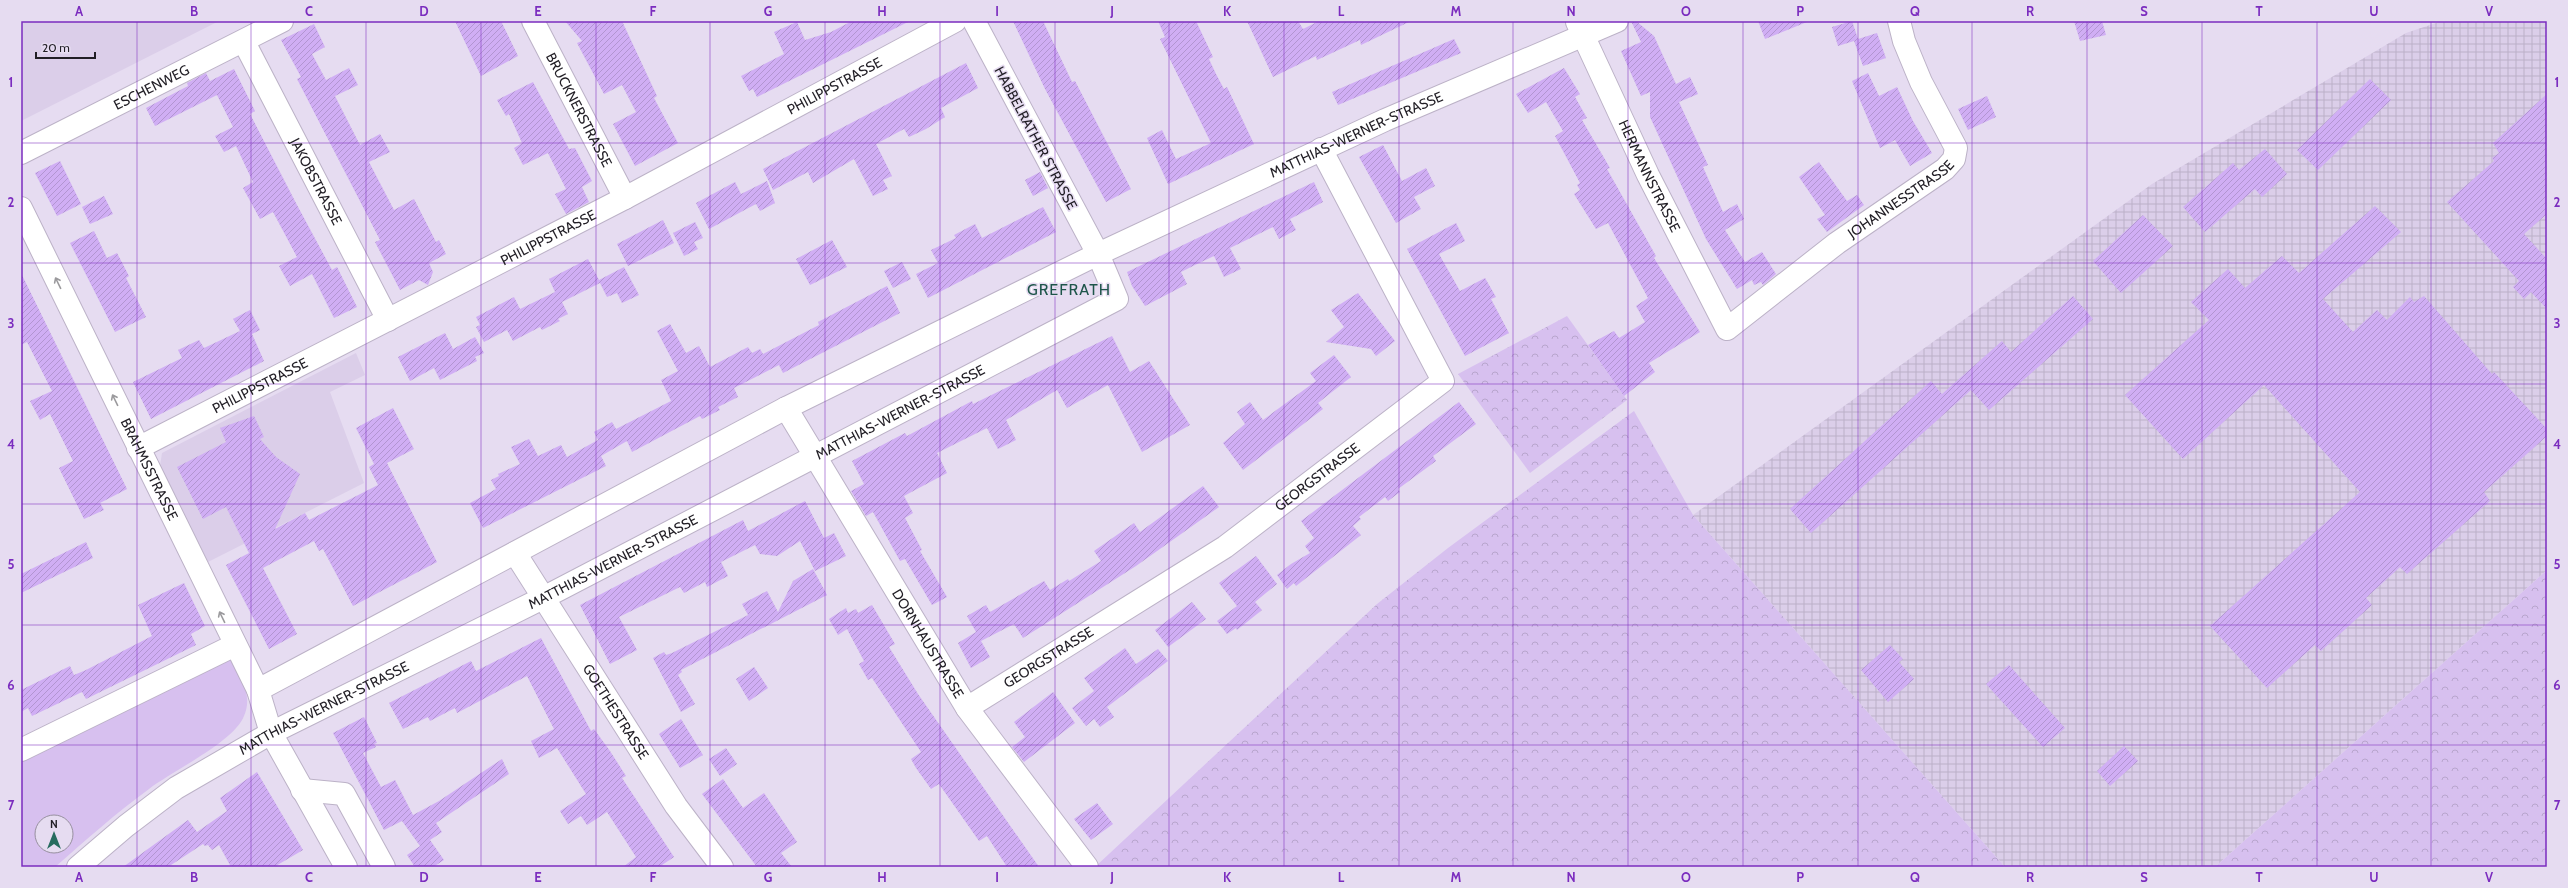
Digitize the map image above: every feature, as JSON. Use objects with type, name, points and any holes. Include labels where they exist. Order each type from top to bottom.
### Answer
[{"type":"street","name":"ESCHENWEG","points":[[21,153],[244,42],[282,21]]},
{"type":"street","name":"BRUCKNERSTRASSE","points":[[533,21],[625,198]]},
{"type":"street","name":"PHILIPPSTRASSE","points":[[138,448],[625,198],[955,21]]},
{"type":"street","name":"HABBELRATHER STRASSE","points":[[974,21],[1098,254]]},
{"type":"street","name":"MATTHIAS-WERNER-STRASSE","points":[[258,690],[786,408],[1098,254],[1580,28],[1617,21]]},
{"type":"street","name":"JOHANNESSTRASSE","points":[[1727,329],[1837,243],[1945,169],[1954,159],[1956,148],[1922,82],[1904,41],[1899,21]]},
{"type":"street","name":"HERMANNSTRASSE","points":[[1580,28],[1648,175],[1727,329]]},
{"type":"street","name":"JAKOBSTRASSE","points":[[244,42],[388,320]]},
{"type":"street","name":"GEORGSTRASSE","points":[[967,708],[1225,547],[1443,381],[1321,149]]},
{"type":"street","name":"BRAHMSSTRASSE","points":[[21,208],[258,690],[271,733],[346,867]]},
{"type":"street","name":"MATTHIAS-WERNER-STRASSE","points":[[78,867],[126,826],[176,788],[271,733],[543,598],[1117,299],[1098,254]]},
{"type":"street","name":"DORNHAUSTRASSE","points":[[786,408],[967,708],[1086,867]]},
{"type":"street","name":"GOETHESTRASSE","points":[[514,553],[676,806],[722,867]]},
{"type":"street","points":[[21,750],[235,644]]},
{"type":"street","points":[[302,790],[344,794],[378,865]]},
{"type":"shaded area","points":[[21,21],[219,21],[21,121]]},
{"type":"shaded area","points":[[2442,21],[2547,21],[2547,570],[2215,867],[2005,867],[1693,515],[2152,184],[2406,33]]},
{"type":"shaded area","points":[[356,353],[365,375],[330,392],[364,483],[208,562],[160,466],[162,453]]},
{"type":"green space","points":[[1567,316],[1627,400],[1530,473],[1458,374]]},
{"type":"green space","points":[[1634,411],[1693,515],[2005,867],[1095,867],[1377,604],[1448,548]]},
{"type":"green space","points":[[2547,570],[2547,867],[2215,867]]},
{"type":"green space","points":[[225,657],[232,659],[245,687],[247,701],[244,716],[238,726],[228,736],[216,746],[159,782],[137,798],[74,850],[74,814],[34,814],[34,854],[70,854],[55,867],[21,867],[21,757]]},
{"type":"building","points":[[455,21],[501,21],[518,56],[481,76]]},
{"type":"building","points":[[565,21],[622,21],[657,96],[654,98],[678,143],[635,166],[613,124],[636,112],[622,85],[604,94],[577,43],[582,41]]},
{"type":"building","points":[[852,21],[910,21],[757,97],[753,89],[749,91],[741,76],[784,54],[774,32],[797,22],[805,40],[831,32]]},
{"type":"building","points":[[1013,21],[1043,21],[1072,82],[1075,81],[1131,189],[1106,202],[1045,89]]},
{"type":"building","points":[[1158,21],[1196,21],[1213,57],[1209,59],[1216,74],[1224,89],[1227,87],[1254,144],[1168,184],[1147,138],[1162,130],[1176,159],[1211,143],[1160,39],[1165,37]]},
{"type":"building","points":[[1247,21],[1298,21],[1303,29],[1319,21],[1411,21],[1361,45],[1360,40],[1317,60],[1316,56],[1273,77]]},
{"type":"building","points":[[1631,21],[1636,21],[1654,36],[1676,84],[1690,77],[1698,94],[1679,102],[1708,165],[1703,167],[1723,212],[1737,204],[1744,219],[1725,230],[1745,262],[1762,252],[1776,274],[1763,285],[1761,282],[1754,285],[1752,280],[1737,289],[1706,239],[1650,117],[1650,92],[1641,96],[1621,51],[1641,42]]},
{"type":"building","points":[[1758,21],[1807,21],[1807,22],[1765,39]]},
{"type":"building","points":[[1852,21],[1858,39],[1877,33],[1886,58],[1863,66],[1854,41],[1838,46],[1832,27]]},
{"type":"building","points":[[2074,21],[2102,21],[2106,35],[2080,41]]},
{"type":"building","points":[[314,24],[325,47],[312,54],[326,80],[349,68],[358,85],[335,96],[360,145],[380,134],[390,152],[369,162],[394,210],[414,199],[436,242],[439,240],[446,254],[429,263],[433,272],[428,285],[419,280],[400,290],[375,242],[380,240],[297,79],[301,77],[281,40]]},
{"type":"building","points":[[1454,39],[1461,53],[1338,105],[1332,92]]},
{"type":"building","points":[[966,63],[978,88],[941,108],[945,117],[926,129],[909,137],[904,129],[876,144],[892,176],[883,180],[888,189],[873,196],[854,159],[813,183],[808,172],[773,190],[763,169]]},
{"type":"building","points":[[1564,68],[1580,94],[1575,97],[1587,118],[1582,120],[1610,168],[1607,169],[1656,256],[1654,258],[1700,332],[1649,363],[1655,372],[1624,396],[1588,345],[1614,331],[1619,338],[1645,322],[1636,306],[1648,298],[1608,223],[1596,229],[1574,194],[1580,190],[1577,185],[1580,183],[1555,136],[1563,131],[1546,102],[1528,113],[1516,94]]},
{"type":"building","points":[[234,69],[255,111],[250,114],[297,205],[332,270],[337,267],[357,307],[334,318],[312,274],[290,286],[279,266],[297,257],[273,212],[260,219],[243,188],[253,182],[236,146],[224,152],[215,136],[233,127],[217,95],[155,126],[146,108],[188,86],[187,83],[206,73],[210,81]]},
{"type":"building","points":[[1868,73],[1879,96],[1897,87],[1913,121],[1932,153],[1910,166],[1895,140],[1880,148],[1852,81]]},
{"type":"building","points":[[2370,79],[2391,100],[2318,170],[2297,150]]},
{"type":"building","points":[[533,82],[569,149],[575,148],[592,181],[582,187],[589,202],[566,214],[555,194],[566,189],[548,153],[523,165],[514,148],[522,143],[509,114],[506,116],[497,100]]},
{"type":"building","points":[[2547,94],[2547,214],[2524,234],[2547,259],[2547,309],[2531,292],[2524,299],[2513,287],[2519,281],[2447,202],[2494,161],[2492,158],[2499,153],[2493,143]]},
{"type":"building","points":[[1987,96],[1996,117],[1968,130],[1958,109]]},
{"type":"building","points":[[1383,145],[1402,181],[1426,168],[1435,186],[1414,197],[1421,209],[1396,223],[1359,157]]},
{"type":"building","points":[[2265,149],[2287,174],[2262,197],[2255,189],[2205,232],[2183,207],[2233,163],[2239,170]]},
{"type":"building","points":[[60,161],[81,204],[57,216],[35,173]]},
{"type":"building","points":[[1819,162],[1847,201],[1857,195],[1864,205],[1827,232],[1817,219],[1825,215],[1799,177]]},
{"type":"building","points":[[1040,172],[1048,188],[1033,196],[1025,180]]},
{"type":"building","points":[[767,181],[775,203],[760,211],[756,204],[709,229],[696,203],[735,182],[741,194]]},
{"type":"building","points":[[1314,182],[1323,202],[1290,219],[1296,230],[1279,239],[1273,227],[1230,248],[1241,269],[1224,277],[1214,256],[1181,272],[1187,284],[1145,306],[1132,286],[1127,272]]},
{"type":"building","points":[[104,196],[113,214],[90,224],[82,207]]},
{"type":"building","points":[[2375,206],[2401,232],[2323,299],[2353,332],[2377,310],[2387,320],[2410,297],[2414,302],[2424,296],[2492,374],[2494,372],[2547,429],[2547,436],[2484,492],[2490,501],[2407,574],[2400,567],[2366,598],[2372,605],[2321,651],[2315,645],[2267,688],[2210,626],[2360,492],[2264,385],[2183,459],[2125,395],[2209,320],[2191,302],[2228,269],[2245,288],[2282,256],[2299,273]]},
{"type":"building","points":[[1043,207],[1056,232],[928,298],[916,274],[938,263],[931,250],[956,238],[954,235],[975,224],[982,238]]},
{"type":"building","points":[[2143,215],[2173,246],[2121,293],[2093,261]]},
{"type":"building","points":[[663,220],[674,243],[628,266],[617,244]]},
{"type":"building","points":[[695,222],[703,238],[694,242],[698,249],[684,256],[673,233]]},
{"type":"building","points":[[1456,223],[1465,241],[1439,254],[1460,291],[1485,278],[1496,297],[1491,299],[1509,333],[1465,356],[1407,249]]},
{"type":"building","points":[[94,231],[107,258],[117,253],[129,276],[126,278],[146,317],[115,332],[70,243]]},
{"type":"building","points":[[832,240],[847,267],[810,285],[796,259]]},
{"type":"building","points":[[588,259],[599,280],[624,267],[639,295],[622,303],[617,293],[607,297],[600,283],[562,302],[568,314],[558,319],[560,321],[542,330],[540,327],[513,341],[507,330],[484,342],[476,327],[480,325],[476,317],[514,297],[520,309],[555,292],[549,279]]},
{"type":"building","points":[[902,262],[911,279],[893,288],[884,271]]},
{"type":"building","points":[[21,273],[127,489],[100,503],[104,510],[84,519],[59,468],[73,461],[50,414],[40,420],[30,401],[52,391],[27,342],[21,345]]},
{"type":"building","points":[[887,286],[900,313],[783,373],[779,365],[734,388],[738,397],[718,407],[720,410],[702,419],[700,416],[632,452],[627,441],[601,456],[606,466],[483,528],[470,503],[496,489],[491,480],[499,476],[498,474],[520,464],[511,447],[529,439],[538,456],[561,445],[567,457],[598,440],[594,432],[612,422],[616,429],[671,401],[661,380],[678,371],[657,331],[670,324],[686,353],[699,346],[710,367],[748,347],[752,353],[760,349],[763,354],[819,325],[818,322]]},
{"type":"building","points":[[1358,293],[1395,341],[1376,356],[1371,349],[1326,342],[1344,327],[1331,310]]},
{"type":"building","points":[[2073,296],[2093,319],[1989,410],[1971,390],[1811,533],[1790,509],[1931,381],[1942,394],[2002,341],[2011,352]]},
{"type":"building","points":[[250,310],[260,330],[252,334],[264,361],[151,419],[133,382],[182,358],[178,350],[199,340],[204,348],[240,331],[233,319]]},
{"type":"building","points":[[445,333],[453,349],[475,337],[484,353],[475,357],[477,361],[440,380],[434,368],[410,381],[398,357]]},
{"type":"building","points":[[1112,336],[1130,372],[1149,361],[1190,425],[1142,452],[1108,385],[1067,408],[1057,390],[1006,420],[1016,440],[998,449],[987,428],[937,453],[947,473],[904,496],[913,513],[905,518],[922,550],[920,551],[947,597],[932,605],[905,559],[900,561],[873,512],[866,516],[851,491],[864,484],[852,461],[905,433],[907,436],[972,401],[973,404]]},
{"type":"building","points":[[1334,355],[1351,377],[1318,403],[1323,409],[1243,470],[1223,443],[1245,424],[1237,412],[1250,402],[1263,420],[1316,381],[1310,373]]},
{"type":"building","points":[[1459,402],[1476,424],[1433,456],[1436,461],[1398,489],[1400,492],[1388,501],[1385,497],[1359,517],[1361,519],[1353,526],[1361,535],[1296,586],[1294,583],[1287,589],[1277,575],[1291,564],[1310,553],[1305,546],[1314,538],[1301,521]]},
{"type":"building","points":[[393,408],[414,449],[387,463],[437,562],[353,606],[323,549],[319,551],[314,541],[263,568],[297,634],[269,649],[226,565],[249,553],[226,507],[203,519],[177,467],[226,442],[220,428],[254,416],[264,437],[260,439],[276,457],[300,474],[275,529],[305,513],[309,520],[378,485],[369,467],[374,464],[356,428]]},
{"type":"building","points":[[1203,486],[1219,507],[1136,566],[1023,638],[1014,624],[981,641],[990,657],[971,668],[958,643],[976,632],[967,616],[986,605],[990,612],[1044,581],[1050,590],[1068,579],[1069,581],[1101,561],[1094,551],[1134,523],[1140,532]]},
{"type":"building","points":[[805,501],[824,538],[834,533],[846,556],[815,571],[800,541],[777,556],[760,554],[755,545],[721,562],[728,576],[707,587],[705,582],[684,593],[680,587],[619,617],[637,650],[610,664],[580,605],[743,520],[748,531]]},
{"type":"building","points":[[86,542],[93,558],[21,593],[21,574]]},
{"type":"building","points":[[1256,556],[1277,584],[1255,602],[1262,610],[1237,630],[1236,628],[1227,634],[1217,621],[1237,606],[1219,583]]},
{"type":"building","points":[[813,569],[827,595],[681,670],[682,672],[678,675],[695,704],[681,712],[653,658],[664,652],[666,655],[672,653],[748,615],[742,604],[767,591],[778,612],[793,581]]},
{"type":"building","points":[[184,583],[205,626],[191,634],[196,645],[86,699],[82,692],[32,716],[28,708],[21,712],[21,690],[70,666],[74,675],[152,636],[138,605]]},
{"type":"building","points":[[1192,602],[1206,619],[1168,647],[1155,630]]},
{"type":"building","points":[[872,605],[895,644],[889,647],[918,694],[1039,867],[1007,867],[987,836],[979,841],[939,784],[931,789],[916,768],[911,759],[921,752],[872,678],[868,680],[859,664],[864,661],[847,629],[838,635],[829,619],[846,608],[848,613],[856,609],[858,613]]},
{"type":"building","points":[[541,638],[591,731],[594,729],[610,751],[626,776],[622,778],[674,857],[659,867],[623,867],[636,857],[607,812],[587,825],[581,816],[568,824],[560,811],[586,794],[557,748],[539,758],[531,741],[554,729],[527,676],[457,713],[455,708],[430,721],[428,717],[403,729],[389,703],[471,661],[476,671]]},
{"type":"building","points":[[1890,645],[1903,659],[1899,662],[1914,679],[1888,702],[1861,670]]},
{"type":"building","points":[[1125,648],[1136,664],[1158,649],[1168,661],[1107,707],[1114,717],[1100,727],[1094,719],[1086,726],[1072,708],[1094,691],[1084,678]]},
{"type":"building","points":[[2009,665],[2065,728],[2043,747],[1986,684]]},
{"type":"building","points":[[754,667],[768,688],[749,701],[736,679]]},
{"type":"building","points":[[1053,692],[1075,723],[1024,762],[1012,747],[1025,737],[1014,722]]},
{"type":"building","points":[[364,717],[377,743],[374,744],[376,747],[363,753],[381,787],[395,780],[413,815],[439,801],[502,759],[509,774],[436,823],[442,832],[430,840],[444,860],[433,867],[415,867],[407,855],[420,846],[402,821],[384,830],[333,733]]},
{"type":"building","points":[[681,719],[703,755],[680,768],[659,734]]},
{"type":"building","points":[[2124,746],[2138,761],[2110,786],[2097,771]]},
{"type":"building","points":[[726,748],[737,764],[720,776],[709,759]]},
{"type":"building","points":[[257,772],[303,850],[274,867],[231,867],[219,845],[212,850],[208,845],[205,846],[203,844],[168,867],[123,867],[188,820],[197,832],[227,811],[220,798]]},
{"type":"building","points":[[723,779],[743,808],[764,793],[797,842],[781,853],[792,867],[757,867],[702,794]]},
{"type":"building","points":[[1097,803],[1113,824],[1091,840],[1074,819]]},
{"type":"district","name":"GREFRATH","points":[[1069,289]]}]
